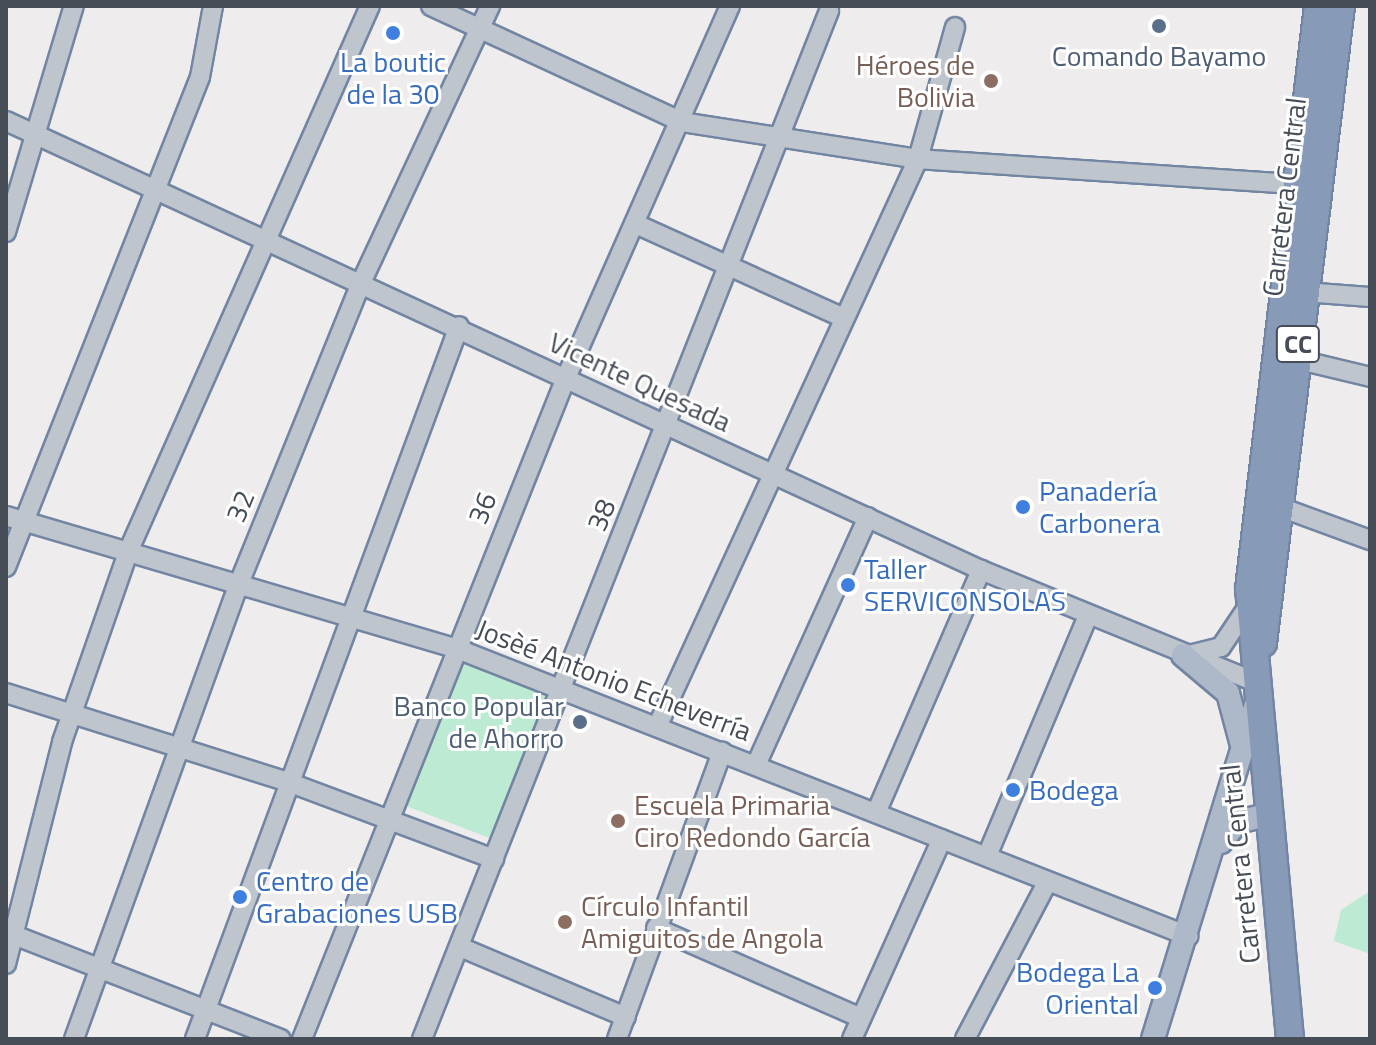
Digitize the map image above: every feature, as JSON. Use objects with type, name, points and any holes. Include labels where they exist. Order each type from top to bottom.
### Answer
[{"type":"highway","name":"Carretera Central","points":[[1285,357],[1304,292],[1306,185],[1318,6]]},
{"type":"highway","name":"Carretera Central","points":[[1256,693],[1267,502],[1306,185],[1341,6]]},
{"type":"highway","name":"Carretera Central","points":[[1267,502],[1249,589],[1256,693],[1290,1039]]},
{"type":"main road","points":[[1183,655],[1228,693],[1240,716],[1239,770]]},
{"type":"main road","points":[[1153,1039],[1215,854],[1239,770],[1256,693]]},
{"type":"main road","points":[[1215,854],[1237,822],[1267,806],[1250,791],[1229,805]]},
{"type":"street","points":[[6,232],[40,136],[74,6]]},
{"type":"street","points":[[6,567],[13,518],[200,77],[213,6]]},
{"type":"street","points":[[6,964],[9,933],[73,714],[128,552],[262,236],[370,6]]},
{"type":"street","points":[[431,6],[682,122],[781,141],[918,159],[1306,185]]},
{"type":"street","name":"32","points":[[74,1039],[240,581],[361,283],[490,6]]},
{"type":"street","name":"36","points":[[302,1039],[391,820],[455,648],[565,380],[638,225],[730,6]]},
{"type":"street","name":"38","points":[[422,1039],[732,268],[829,11]]},
{"type":"street","points":[[657,727],[770,473],[918,159],[955,27]]},
{"type":"street","name":"Vicente Quesada","points":[[6,121],[459,326],[565,380],[981,570],[1183,655],[1256,693]]},
{"type":"street","points":[[638,225],[842,317]]},
{"type":"street","points":[[1304,292],[1370,297]]},
{"type":"street","points":[[195,1039],[459,326]]},
{"type":"street","points":[[1285,357],[1370,377]]},
{"type":"street","points":[[1267,502],[1370,540]]},
{"type":"street","points":[[756,765],[868,517]]},
{"type":"street","name":"Josèé Antonio Echeverría","points":[[13,518],[240,581],[455,648],[1188,936]]},
{"type":"street","points":[[876,813],[981,570]]},
{"type":"street","points":[[1183,655],[1211,653],[1232,639],[1249,589]]},
{"type":"street","points":[[987,856],[1088,616]]},
{"type":"street","points":[[6,693],[288,782],[494,859]]},
{"type":"street","points":[[617,1039],[722,752]]},
{"type":"street","points":[[852,1039],[942,839]]},
{"type":"street","points":[[965,1039],[1048,881]]},
{"type":"street","points":[[656,928],[861,1018]]},
{"type":"street","points":[[9,933],[281,1039]]},
{"type":"street","points":[[460,947],[626,1017]]},
{"type":"green space","points":[[459,657],[550,692],[493,839],[402,805]]},
{"type":"green space","points":[[1370,891],[1370,954],[1334,941],[1341,910]]},
{"type":"place","name":"Comando Bayamo","points":[[1159,26]]},
{"type":"place","name":"La boutic de la 30","points":[[393,33]]},
{"type":"place","name":"Héroes de Bolivia","points":[[991,81]]},
{"type":"place","name":"Panadería Carbonera","points":[[1023,507]]},
{"type":"place","name":"Taller SERVICONSOLAS","points":[[848,585]]},
{"type":"place","name":"Banco Popular de Ahorro","points":[[580,722]]},
{"type":"place","name":"Bodega","points":[[1013,790]]},
{"type":"place","name":"Escuela Primaria Ciro Redondo García","points":[[618,821]]},
{"type":"place","name":"Centro de Grabaciones USB","points":[[240,897]]},
{"type":"place","name":"Círculo Infantil Amiguitos de Angola","points":[[565,922]]},
{"type":"place","name":"Bodega La Oriental","points":[[1155,988]]}]
